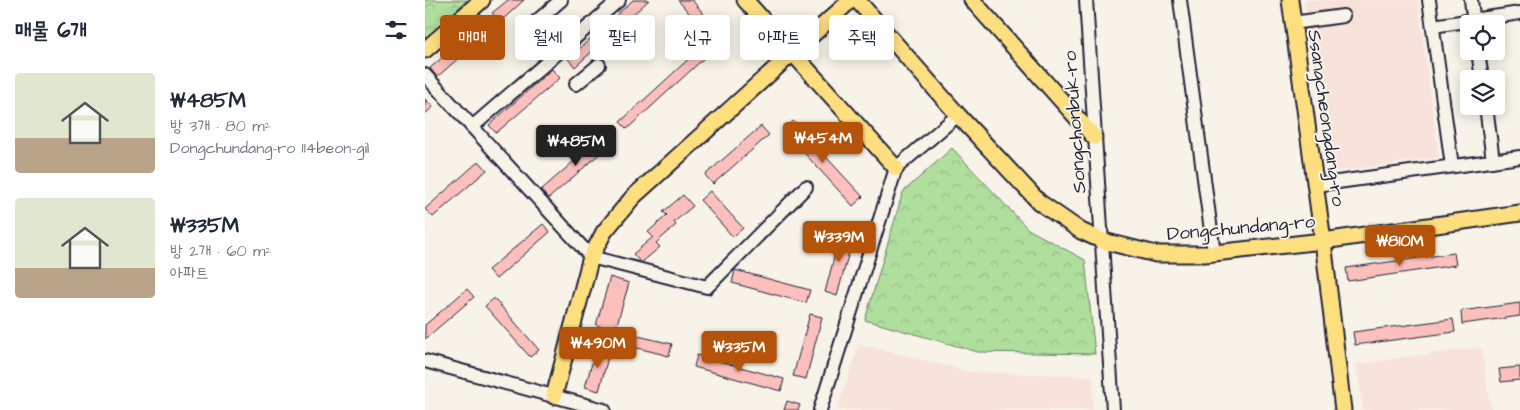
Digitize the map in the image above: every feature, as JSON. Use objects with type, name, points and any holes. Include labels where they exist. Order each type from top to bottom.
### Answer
[{"type":"main road","points":[[425,50],[482,0]]},
{"type":"main road","points":[[745,0],[759,15]]},
{"type":"main road","points":[[819,28],[851,0]]},
{"type":"main road","name":"Dongchundang-ro","points":[[857,0],[958,115],[1039,202],[1081,231],[1103,241],[1155,254],[1214,253],[1323,241],[1520,213]]},
{"type":"main road","name":"Ssangcheongdang-ro","points":[[1290,0],[1316,185],[1343,410]]},
{"type":"main road","points":[[975,1],[1094,137]]},
{"type":"main road","points":[[554,396],[591,257],[604,232],[633,197],[783,60]]},
{"type":"main road","points":[[799,60],[896,168]]},
{"type":"street","points":[[544,15],[561,0]]},
{"type":"street","points":[[472,127],[619,0]]},
{"type":"street","name":"Songchonbuk-ro","points":[[1086,0],[1113,410]]},
{"type":"street","points":[[1180,0],[1214,253]]},
{"type":"street","points":[[1429,0],[1452,166]]},
{"type":"street","points":[[1471,0],[1473,15]]},
{"type":"street","points":[[1505,16],[1520,13]]},
{"type":"street","points":[[1293,23],[1343,16]]},
{"type":"street","points":[[1433,26],[1460,23]]},
{"type":"street","points":[[577,84],[599,65]]},
{"type":"street","points":[[425,76],[591,257],[707,287],[806,187]]},
{"type":"street","points":[[820,410],[896,168],[958,115]]},
{"type":"street","points":[[1487,115],[1493,161]]},
{"type":"street","points":[[1316,185],[1520,157]]},
{"type":"street","points":[[425,361],[604,410]]},
{"type":"shaded area","points":[[1304,0],[1418,0],[1439,158],[1330,172]]},
{"type":"shaded area","points":[[859,344],[971,372],[1093,376],[1093,410],[837,410]]},
{"type":"shaded area","points":[[1481,347],[1491,410],[1363,410],[1356,364]]},
{"type":"green space","points":[[425,0],[467,0],[451,15],[440,15],[440,25],[425,39]]},
{"type":"green space","points":[[952,148],[1028,229],[1085,260],[1095,354],[978,352],[865,320],[903,192]]},
{"type":"building","points":[[508,0],[524,0],[505,17],[505,15],[494,15],[492,13]]},
{"type":"building","points":[[633,0],[649,0],[632,15],[616,15]]},
{"type":"building","points":[[678,0],[692,0],[704,15],[691,15]]},
{"type":"building","points":[[590,39],[590,53],[575,67],[569,60],[580,60],[580,48]]},
{"type":"building","points":[[440,59],[457,60],[437,77],[430,68]]},
{"type":"building","points":[[687,60],[702,60],[627,129],[620,122]]},
{"type":"building","points":[[552,69],[560,78],[496,133],[489,125]]},
{"type":"building","points":[[425,99],[433,107],[425,114]]},
{"type":"building","points":[[793,121],[863,197],[853,206],[783,130]]},
{"type":"building","points":[[761,126],[769,135],[713,184],[705,175]]},
{"type":"building","points":[[604,135],[612,143],[548,199],[541,190]]},
{"type":"building","points":[[479,161],[487,170],[433,217],[425,209]]},
{"type":"building","points":[[710,191],[743,228],[733,237],[700,200]]},
{"type":"building","points":[[683,195],[693,206],[674,222],[676,225],[656,243],[660,247],[641,263],[633,254],[653,237],[648,232],[667,215],[663,212]]},
{"type":"building","points":[[543,224],[550,232],[496,279],[488,270]]},
{"type":"building","points":[[841,231],[854,234],[837,296],[825,292]]},
{"type":"building","points":[[1454,253],[1456,265],[1348,281],[1346,268]]},
{"type":"building","points":[[735,270],[810,290],[806,303],[732,283]]},
{"type":"building","points":[[610,277],[629,283],[615,331],[596,325]]},
{"type":"building","points":[[467,289],[474,297],[425,339],[425,325]]},
{"type":"building","points":[[494,298],[539,350],[530,357],[485,306]]},
{"type":"building","points":[[1520,303],[1520,316],[1462,324],[1461,311]]},
{"type":"building","points":[[810,314],[822,317],[806,379],[793,376]]},
{"type":"building","points":[[1453,319],[1455,332],[1355,345],[1353,332]]},
{"type":"building","points":[[617,331],[672,344],[669,356],[614,342]]},
{"type":"building","points":[[597,346],[610,350],[599,391],[585,387]]},
{"type":"building","points":[[697,355],[784,379],[781,391],[694,367]]},
{"type":"building","points":[[1520,367],[1520,380],[1501,382],[1499,369]]},
{"type":"building","points":[[787,401],[800,405],[798,410],[784,410]]}]
